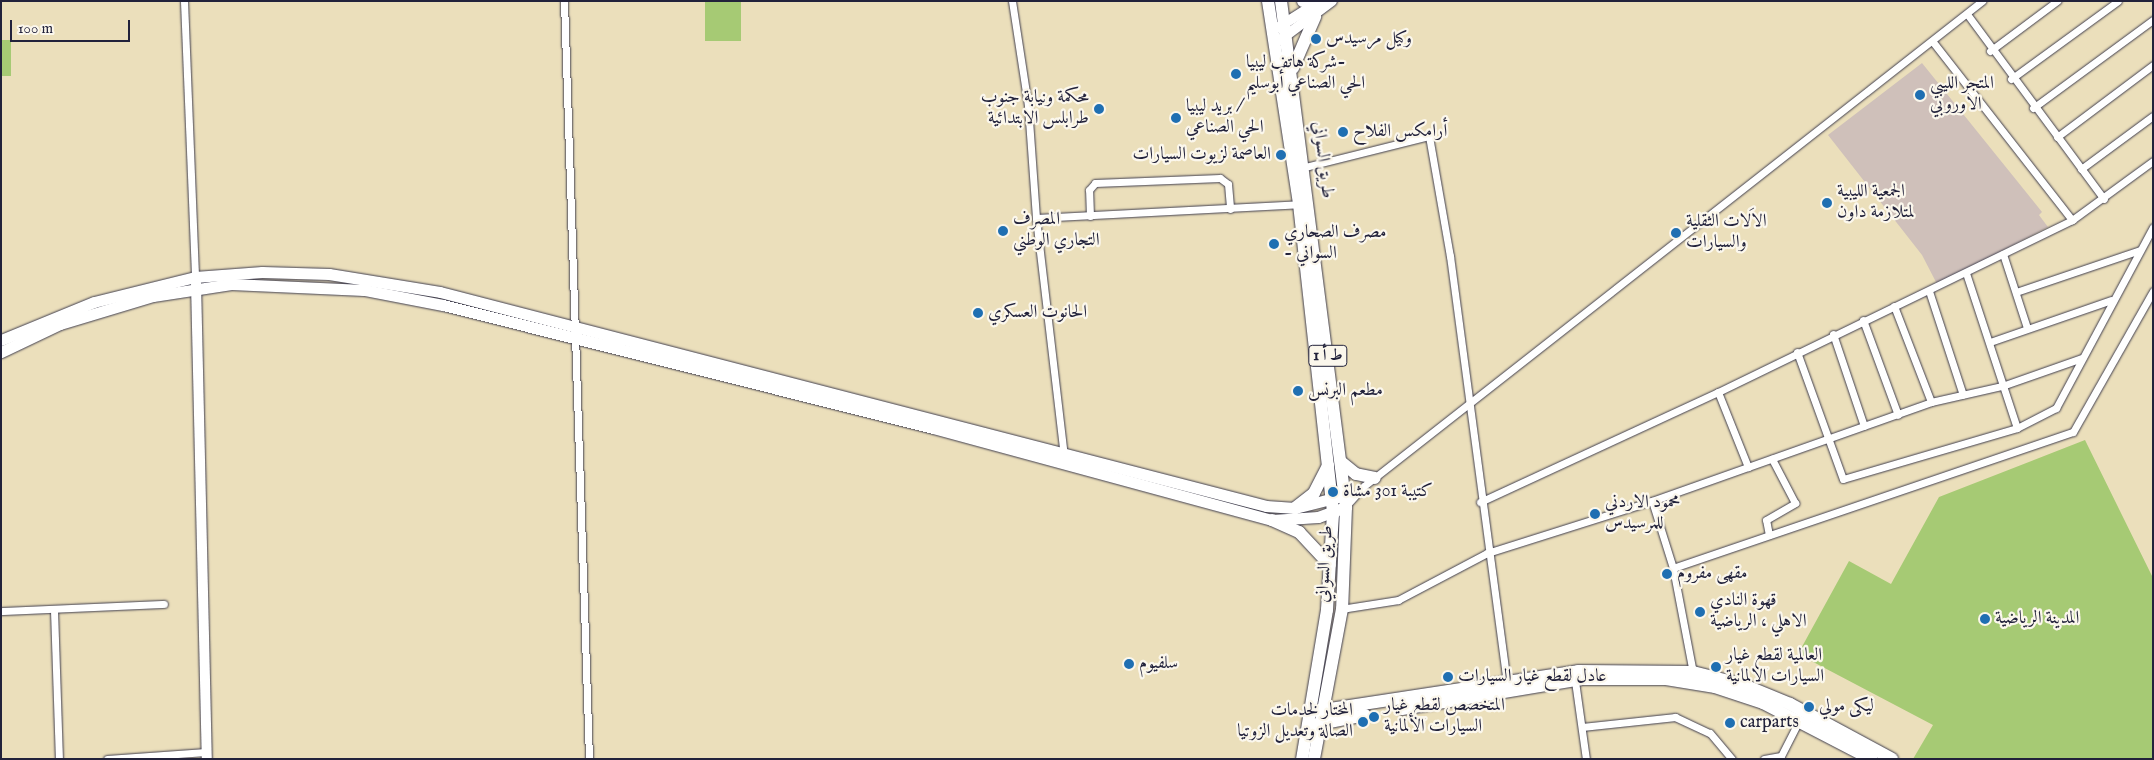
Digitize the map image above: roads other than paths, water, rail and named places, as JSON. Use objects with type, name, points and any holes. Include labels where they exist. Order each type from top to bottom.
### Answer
[{"type":"highway","name":"طريق السواني","points":[[1268,1],[1335,461],[1346,500],[1342,609],[1316,718]]},
{"type":"highway","name":"طريق السواني","points":[[1281,1],[1305,167],[1335,461],[1330,565],[1316,718]]},
{"type":"highway","points":[[1303,1],[1320,2]]},
{"type":"highway","points":[[1291,73],[1315,17]]},
{"type":"highway","points":[[1295,508],[1321,483],[1335,461],[1369,482]]},
{"type":"highway","points":[[1272,520],[1305,537],[1330,565]]},
{"type":"highway","points":[[1316,718],[1507,687],[1601,669],[1693,677],[1763,692],[1854,750],[1892,759]]},
{"type":"highway","points":[[1507,687],[1623,677],[1693,677],[1763,703],[1871,759]]},
{"type":"highway","points":[[1302,759],[1316,718]]},
{"type":"highway","points":[[1314,759],[1316,718]]},
{"type":"main road","points":[[1,340],[94,302],[195,276],[262,272],[368,279],[440,292],[574,333],[1272,520],[1333,514],[1346,500]]},
{"type":"main road","points":[[1,352],[103,309],[196,289],[270,283],[364,290],[574,333],[1063,451],[1266,506],[1295,508],[1332,500],[1346,500]]},
{"type":"street","points":[[106,759],[206,755],[196,289],[184,1]]},
{"type":"street","points":[[564,1],[589,759]]},
{"type":"street","points":[[1012,1],[1028,106],[1036,218],[1066,464]]},
{"type":"street","points":[[1274,36],[1315,17],[1332,1]]},
{"type":"street","points":[[1346,500],[1469,407],[1982,1]]},
{"type":"street","points":[[1990,51],[2057,1]]},
{"type":"street","points":[[2011,79],[2118,1]]},
{"type":"street","points":[[1286,30],[1320,2]]},
{"type":"street","points":[[1967,14],[1990,51],[2104,199]]},
{"type":"street","points":[[2033,108],[2153,20]]},
{"type":"street","points":[[1932,42],[2072,220]]},
{"type":"street","points":[[2057,137],[2153,65]]},
{"type":"street","points":[[2081,169],[2153,116]]},
{"type":"street","points":[[1305,167],[1429,136],[1469,407],[1480,502],[1507,687]]},
{"type":"street","points":[[1480,502],[1718,392],[1833,334],[1929,291],[2072,220],[2104,199],[2153,161]]},
{"type":"street","points":[[1090,216],[1089,190],[1094,183],[1220,178],[1228,184],[1230,209]]},
{"type":"street","points":[[1036,218],[1299,204]]},
{"type":"street","points":[[1797,352],[1840,476],[1846,480],[2017,428],[2054,411],[2111,300],[2153,227]]},
{"type":"street","points":[[2016,292],[2140,250]]},
{"type":"street","points":[[2004,254],[2027,328]]},
{"type":"street","points":[[1966,273],[2017,428]]},
{"type":"street","points":[[1929,291],[1963,395]]},
{"type":"street","points":[[1673,568],[2073,432],[2153,291]]},
{"type":"street","points":[[1990,342],[2111,300]]},
{"type":"street","points":[[1894,306],[1931,402]]},
{"type":"street","points":[[1863,320],[1898,414]]},
{"type":"street","points":[[1833,334],[1864,426]]},
{"type":"street","points":[[1326,610],[1398,600],[1487,553],[1652,501],[1772,458],[1828,441],[1931,402],[2002,386],[2082,358]]},
{"type":"street","points":[[1718,392],[1748,467]]},
{"type":"street","points":[[1769,535],[1766,520],[1795,503],[1772,458]]},
{"type":"street","points":[[1346,500],[1369,482]]},
{"type":"street","points":[[1652,501],[1673,568],[1693,677]]},
{"type":"street","points":[[1,611],[164,604]]},
{"type":"street","points":[[54,610],[59,759]]},
{"type":"street","points":[[1575,681],[1586,759]]},
{"type":"street","points":[[1582,727],[1675,717],[1710,733],[1732,759]]},
{"type":"street","points":[[1764,759],[1781,756],[1799,721]]},
{"type":"place","name":"وكيل مرسيدس","points":[[1316,39]]},
{"type":"place","name":"شركة هاتف ليبيا- الحي الصناعي أبوسليم","points":[[1236,74]]},
{"type":"place","name":"المتجر الليبي الاوروبي","points":[[1920,95]]},
{"type":"place","name":"محكمة ونيابة جنوب طرابلس الابتدائية","points":[[1099,109]]},
{"type":"place","name":"بريد ليبيا / الحي الصناعي","points":[[1176,118]]},
{"type":"place","name":"أرامكس الفلاح","points":[[1343,132]]},
{"type":"place","name":"العاصمة لزيوت السيارات","points":[[1281,155]]},
{"type":"place","name":"الجمعية الليبية لمتلازمة داون","points":[[1827,203]]},
{"type":"place","name":"المصرف التجاري الوطني","points":[[1003,231]]},
{"type":"place","name":"الاَلات الثقلية والسيارات","points":[[1676,233]]},
{"type":"place","name":"مصرف الصحاري - السواني","points":[[1274,244]]},
{"type":"place","name":"الحانوت العسكري","points":[[978,313]]},
{"type":"place","name":"مطعم البرنس","points":[[1298,391]]},
{"type":"place","name":"كتيبة 301 مشاة","points":[[1333,492]]},
{"type":"place","name":"محمود الاردني للمرسيدس","points":[[1595,514]]},
{"type":"place","name":"مقهى مفروم","points":[[1667,574]]},
{"type":"place","name":"قهوة النادي الاهلي ، الرياضية","points":[[1700,612]]},
{"type":"place","name":"المدينة الرياضية","points":[[1985,619]]},
{"type":"place","name":"سلفيوم","points":[[1129,664]]},
{"type":"place","name":"العالمية لقطع غيار السيارات الالمانية","points":[[1716,667]]},
{"type":"place","name":"عادل لقطع غيار السيارات","points":[[1448,677]]},
{"type":"place","name":"ليكى مولي","points":[[1809,707]]},
{"type":"place","name":"المتخصص لقطع غيار السيارات الألمانية","points":[[1374,717]]},
{"type":"place","name":"المختار لخدمات الصالة وتعديل الزوتيا","points":[[1363,722]]},
{"type":"place","name":"carparts","points":[[1730,723]]}]
